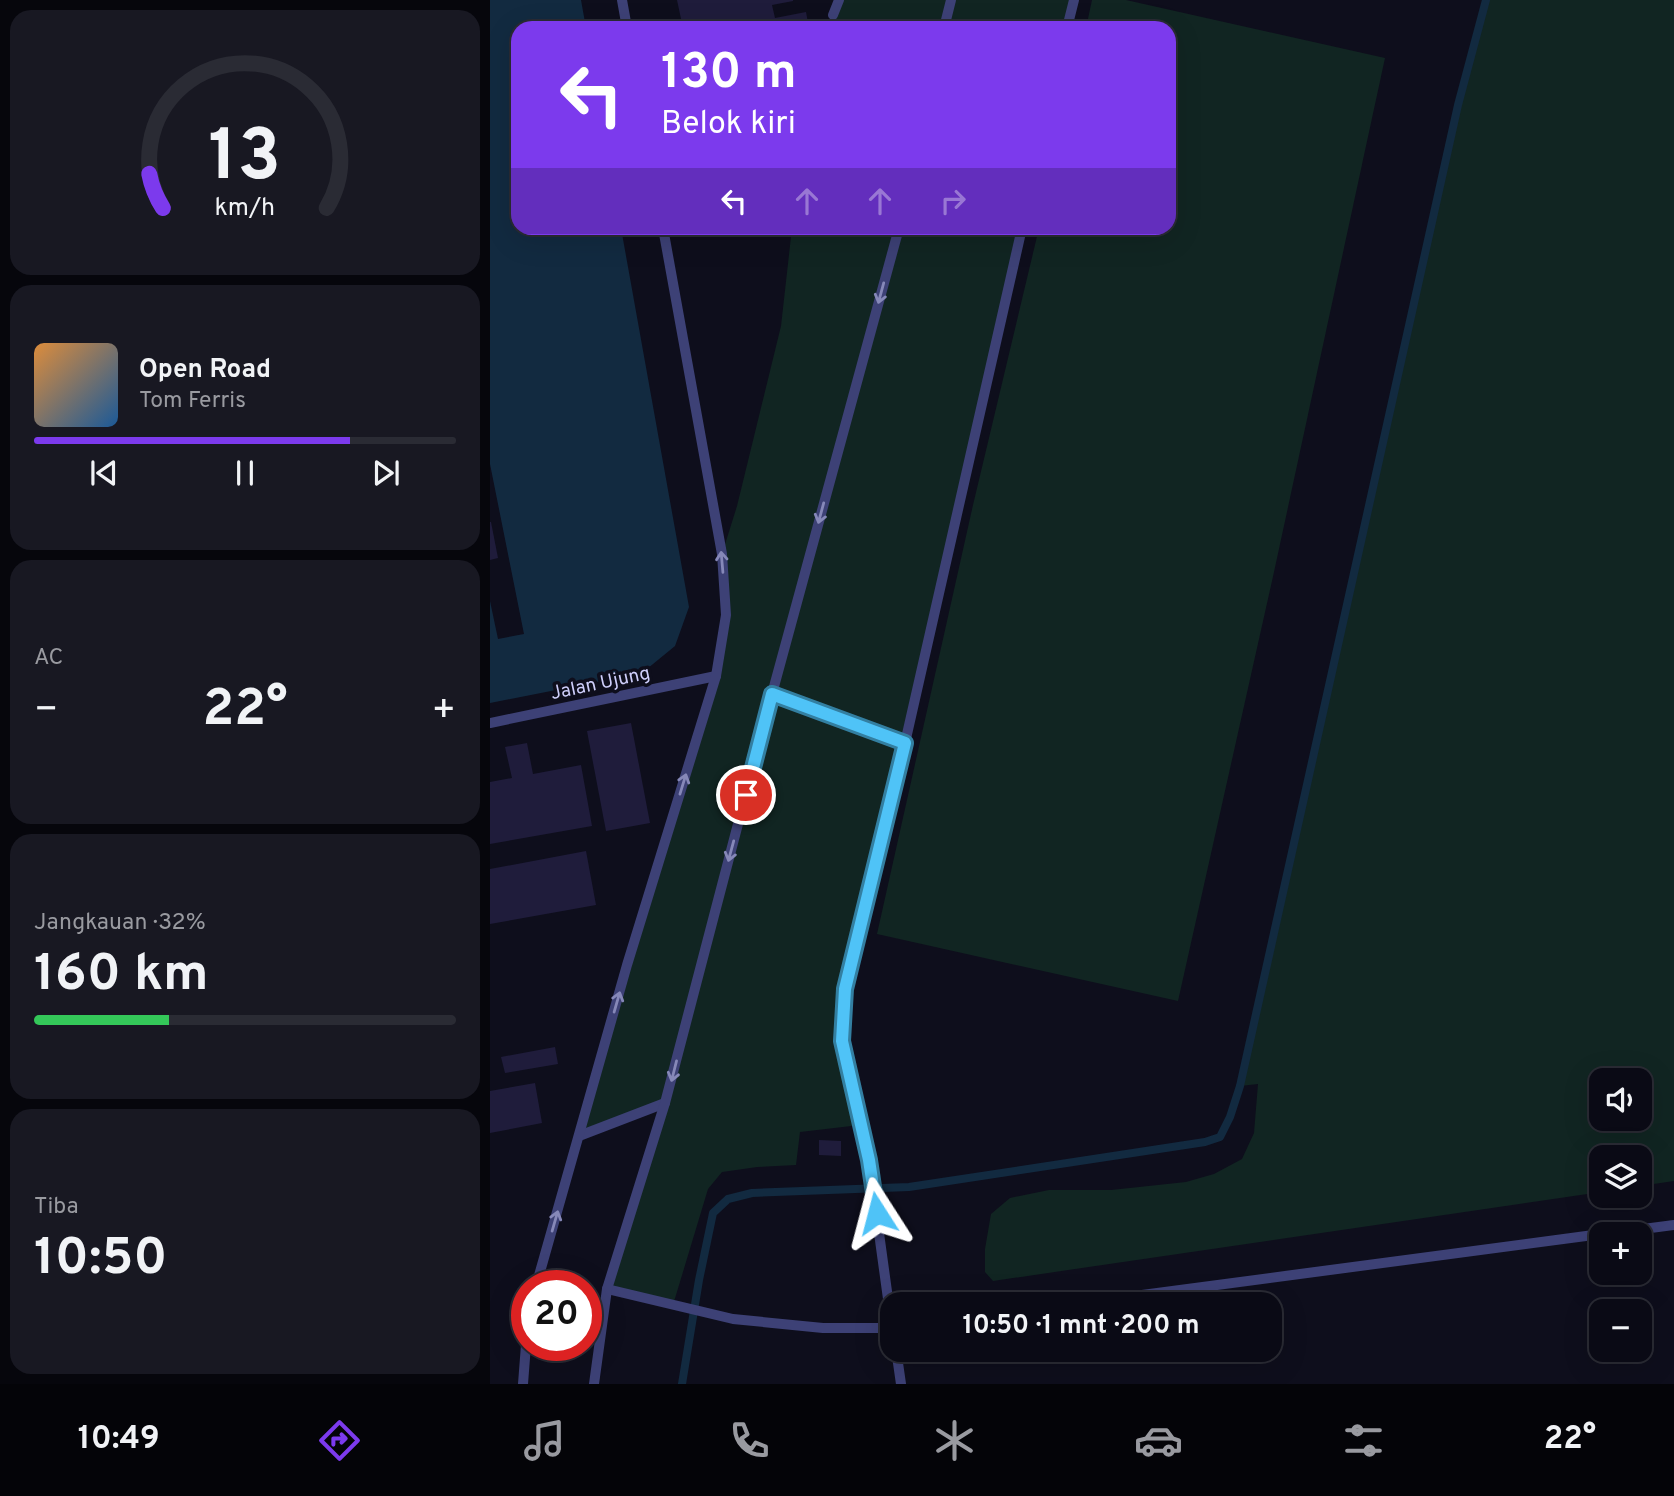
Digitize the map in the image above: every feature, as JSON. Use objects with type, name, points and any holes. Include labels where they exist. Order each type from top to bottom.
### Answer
[{"type":"lane","points":[[622,0],[626,21]]},
{"type":"lane","points":[[833,15],[839,0]]},
{"type":"lane","points":[[946,21],[951,0]]},
{"type":"lane","points":[[1069,21],[1074,0]]},
{"type":"lane","points":[[541,1270],[627,965],[716,676],[726,615],[722,554],[664,235]]},
{"type":"lane","points":[[594,1384],[607,1289],[666,1103],[772,694],[897,235]]},
{"type":"lane","points":[[887,1292],[869,1160],[842,1041],[845,989],[905,743],[1020,235]]},
{"type":"lane","name":"Jalan Ujung","points":[[490,723],[716,676]]},
{"type":"lane","points":[[772,694],[905,743]]},
{"type":"lane","points":[[579,1136],[666,1103]]},
{"type":"lane","points":[[1652,1228],[1674,1225]]},
{"type":"lane","points":[[1164,1292],[1589,1236]]},
{"type":"lane","points":[[607,1289],[733,1319],[823,1328],[880,1328]]},
{"type":"lane","points":[[523,1384],[525,1361]]},
{"type":"lane","points":[[898,1362],[901,1384]]},
{"type":"green space","points":[[839,0],[1074,0],[1069,21],[833,21]]},
{"type":"green space","points":[[1092,0],[1126,0],[1385,58],[1178,1001],[877,934],[973,505],[1037,235],[1176,235],[1176,21],[1088,21]]},
{"type":"green space","points":[[1486,0],[1674,0],[1674,1181],[1652,1184],[1652,1145],[1589,1145],[1589,1194],[993,1281],[985,1272],[985,1249],[991,1214],[1010,1198],[1049,1190],[1111,1190],[1186,1182],[1214,1174],[1242,1159],[1254,1133],[1258,1084],[1240,1086],[1458,105]]},
{"type":"green space","points":[[791,235],[1020,235],[845,989],[842,1041],[860,1125],[800,1132],[796,1165],[722,1172],[708,1189],[673,1305],[607,1289],[665,1104],[579,1136],[716,676],[726,615],[722,554],[737,506],[781,326]]},
{"type":"water","points":[[490,0],[581,0],[585,21],[511,21],[511,235],[622,235],[689,607],[675,646],[642,673],[490,703]]},
{"type":"pier","points":[[490,464],[524,634],[498,639],[490,601]]},
{"type":"building","points":[[677,0],[793,0],[772,5],[775,18],[806,12],[808,21],[682,21]]},
{"type":"building","points":[[490,522],[498,558],[490,560]]},
{"type":"building","points":[[631,723],[650,823],[606,831],[587,731]]},
{"type":"building","points":[[527,743],[533,774],[581,765],[592,826],[490,844],[490,782],[512,778],[505,747]]},
{"type":"building","points":[[586,851],[596,905],[490,924],[490,869]]},
{"type":"building","points":[[555,1047],[558,1064],[505,1073],[501,1057]]},
{"type":"building","points":[[535,1083],[542,1123],[490,1133],[490,1091]]},
{"type":"building","points":[[819,1140],[841,1141],[841,1156],[819,1155]]},
{"type":"waterway","points":[[682,1384],[713,1213],[728,1199],[752,1193],[909,1187],[1205,1142],[1220,1137],[1240,1086],[1458,105],[1486,0]]},
{"type":"route","points":[[746,795],[772,694],[905,743],[845,989],[842,1041],[869,1160],[877,1213]]}]
